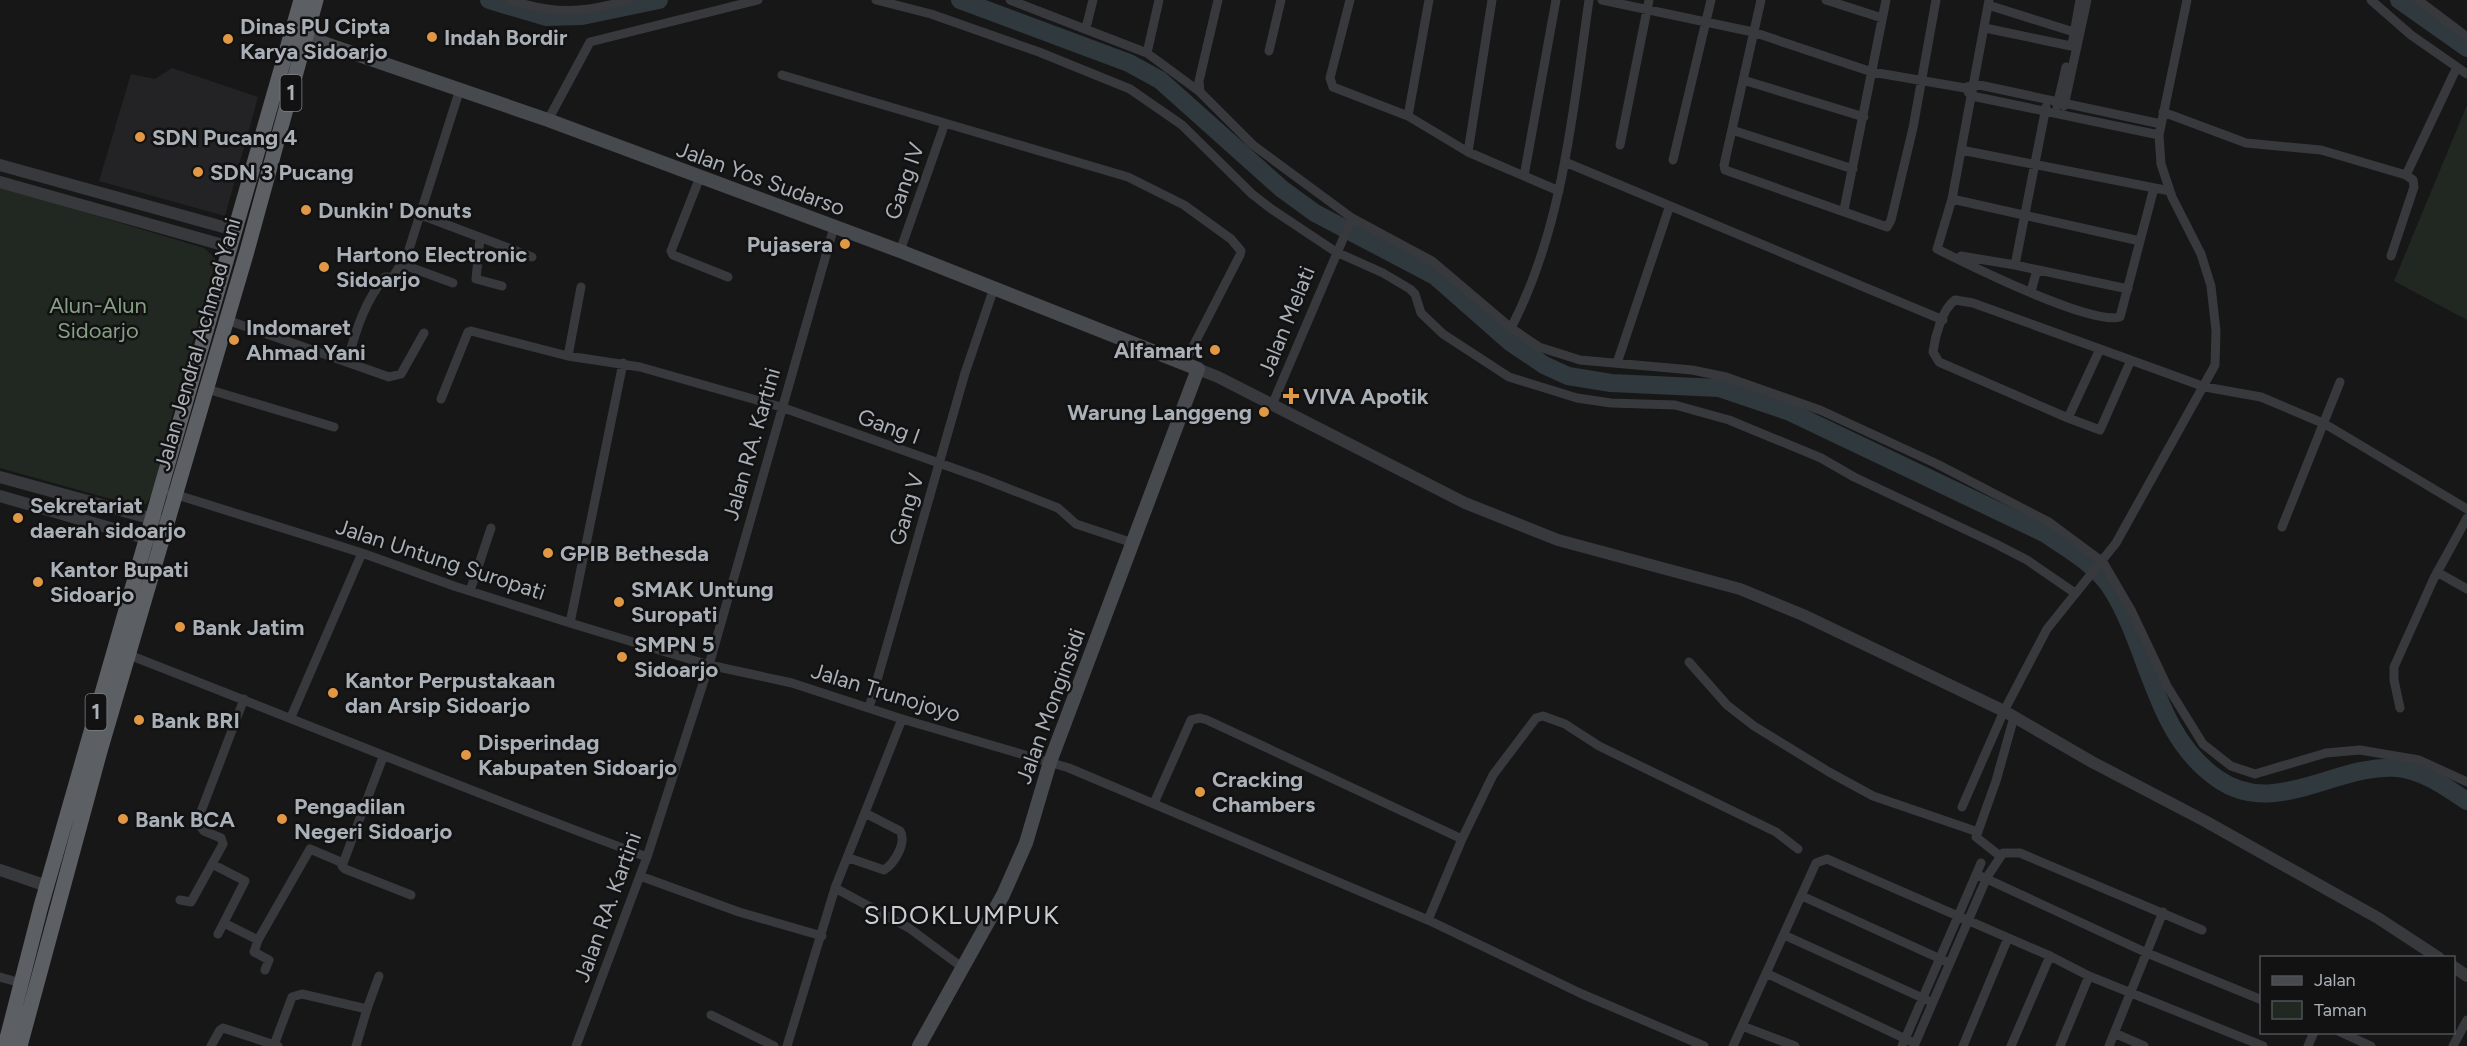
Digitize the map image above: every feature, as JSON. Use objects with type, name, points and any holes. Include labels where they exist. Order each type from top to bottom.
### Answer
[{"type":"highway","name":"Jalan Jendral Achmad Yani","points":[[5,1046],[47,886],[301,0]]},
{"type":"highway","name":"Jalan Jendral Achmad Yani","points":[[20,1046],[129,655],[247,251],[316,0]]},
{"type":"highway","points":[[230,247],[247,251]]},
{"type":"main road","name":"Jalan Yos Sudarso","points":[[306,37],[548,120],[900,251],[1198,369]]},
{"type":"main road","name":"Jalan Monginsidi","points":[[919,1046],[1008,885],[1026,843],[1050,762],[1198,369]]},
{"type":"street","points":[[510,0],[555,11],[592,10],[623,1]]},
{"type":"street","points":[[548,120],[590,42],[758,0]]},
{"type":"street","points":[[876,0],[931,14],[1028,48],[1130,89],[1182,125],[1252,195],[1410,289],[1415,294],[1421,313],[1443,334],[1509,377],[1577,399],[1611,403],[1675,405],[1729,420],[1821,458],[1854,477],[2006,549],[2027,560],[2075,593]]},
{"type":"street","points":[[1010,0],[1025,3],[1148,53],[1200,92],[1253,145],[1350,222],[1432,261],[1510,328],[1529,341],[1560,356],[1704,372],[1820,410],[1937,464],[2049,522],[2100,565],[2131,610],[2167,686],[2204,744],[2231,766],[2254,774],[2326,753],[2360,750],[2419,760],[2467,782]]},
{"type":"street","points":[[1086,28],[1093,0]]},
{"type":"street","points":[[1148,53],[1159,0]]},
{"type":"street","points":[[1200,92],[1199,81],[1218,0]]},
{"type":"street","points":[[1269,51],[1281,0]]},
{"type":"street","points":[[1350,0],[1330,78],[1331,84],[1337,90],[1408,116],[1468,152],[1559,191]]},
{"type":"street","points":[[1408,116],[1429,0]]},
{"type":"street","points":[[1468,152],[1492,0]]},
{"type":"street","points":[[1524,176],[1556,0]]},
{"type":"street","points":[[1510,328],[1529,293],[1559,191],[1589,0]]},
{"type":"street","points":[[1602,0],[1648,4],[1705,22],[1753,32],[1872,72],[1965,88],[1975,84],[2161,124]]},
{"type":"street","points":[[1672,160],[1711,0]]},
{"type":"street","points":[[1761,0],[1724,165],[1725,170],[1844,210],[1882,227],[1889,226],[1913,128],[1936,0]]},
{"type":"street","points":[[1826,0],[1882,18]]},
{"type":"street","points":[[1844,210],[1886,0]]},
{"type":"street","points":[[2062,102],[2071,46],[2077,33],[2080,0]]},
{"type":"street","points":[[2015,265],[2035,164],[2054,114],[2062,102],[2077,33],[2087,0]]},
{"type":"street","points":[[1962,807],[2009,714],[2047,629],[2100,565],[2125,528],[2215,366],[2217,351],[2211,286],[2201,254],[2170,191],[2161,164],[2159,135],[2187,0]]},
{"type":"street","points":[[2371,0],[2411,35],[2467,74]]},
{"type":"street","points":[[2418,0],[2467,37]]},
{"type":"street","points":[[2077,33],[1989,3],[1952,199],[1937,249],[2031,291],[2100,317],[2114,319],[2123,313],[2154,188]]},
{"type":"street","points":[[1620,146],[1648,4]]},
{"type":"street","points":[[1985,28],[2071,46]]},
{"type":"street","points":[[2406,175],[2457,67]]},
{"type":"street","points":[[782,75],[1128,177],[1184,206],[1231,239],[1241,251],[1240,255],[1184,364]]},
{"type":"street","points":[[1743,80],[1864,117]]},
{"type":"street","points":[[1965,88],[1972,96],[2159,135]]},
{"type":"street","points":[[404,265],[460,89]]},
{"type":"street","points":[[2047,99],[2054,114]]},
{"type":"street","points":[[2163,112],[2246,143],[2321,150],[2406,175],[2413,180],[2414,187],[2391,256]]},
{"type":"street","name":"Gang IV","points":[[900,251],[945,123]]},
{"type":"street","points":[[1732,130],[1853,169]]},
{"type":"street","points":[[1961,150],[2170,191]]},
{"type":"street","points":[[1565,162],[1669,208],[1943,320]]},
{"type":"street","points":[[0,165],[234,230]]},
{"type":"street","points":[[700,177],[671,251],[673,255],[728,277]]},
{"type":"street","points":[[0,182],[230,247]]},
{"type":"street","points":[[1952,199],[2140,241]]},
{"type":"street","points":[[1617,363],[1669,208]]},
{"type":"street","points":[[421,216],[532,257]]},
{"type":"street","name":"Jalan Melati","points":[[1272,405],[1350,222]]},
{"type":"street","name":"Jalan RA. Kartini","points":[[576,1046],[647,857],[709,664],[834,227]]},
{"type":"street","points":[[480,238],[476,279],[502,286]]},
{"type":"street","points":[[1949,255],[2015,265],[2128,289]]},
{"type":"street","points":[[347,362],[360,316],[377,286],[385,277],[393,277],[400,265],[453,284]]},
{"type":"street","points":[[2031,291],[2037,270]]},
{"type":"street","points":[[568,356],[581,287]]},
{"type":"street","name":"Gang V","points":[[869,708],[965,373],[994,288]]},
{"type":"street","points":[[2131,360],[2100,430],[1939,362],[1933,352],[1950,303],[1962,300],[2131,360],[2205,387],[2261,397],[2325,424],[2467,509]]},
{"type":"street","points":[[227,320],[347,362],[396,376],[401,374],[424,333]]},
{"type":"street","name":"Gang I","points":[[441,399],[469,332],[568,356],[623,363],[781,407],[1058,508],[1076,524],[1133,543]]},
{"type":"street","points":[[2068,418],[2100,349]]},
{"type":"street","points":[[570,623],[623,363]]},
{"type":"street","points":[[1198,369],[1465,503],[1558,540],[1740,589],[1803,615],[2009,714],[2092,762],[2205,821],[2378,918],[2420,952],[2435,956]]},
{"type":"street","points":[[2282,527],[2340,382]]},
{"type":"street","points":[[207,389],[334,428]]},
{"type":"street","points":[[0,477],[167,523]]},
{"type":"street","name":"Jalan Untung Suropati","points":[[160,490],[362,553],[570,623],[709,664]]},
{"type":"street","points":[[0,496],[162,542]]},
{"type":"street","points":[[2400,708],[2394,681],[2394,667],[2438,572],[2467,518]]},
{"type":"street","points":[[470,591],[491,528]]},
{"type":"street","points":[[291,717],[362,553]]},
{"type":"street","points":[[2438,572],[2467,589]]},
{"type":"street","points":[[129,655],[647,857]]},
{"type":"street","points":[[1689,662],[1727,705],[1754,726],[1829,772],[1873,796],[1978,832]]},
{"type":"street","name":"Jalan Trunojoyo","points":[[709,664],[792,683],[902,719],[1050,762],[1154,803],[1428,920],[1582,994],[1704,1046]]},
{"type":"street","points":[[180,900],[191,902],[214,865],[223,840],[204,831],[197,822],[244,699]]},
{"type":"street","points":[[2000,856],[1976,837],[1996,781],[2009,714]]},
{"type":"street","points":[[1428,920],[1462,839],[1493,775],[1536,718],[1543,716],[1566,724],[1599,746],[1776,832],[1798,849]]},
{"type":"street","points":[[1154,803],[1186,728],[1191,720],[1200,718],[1462,839]]},
{"type":"street","points":[[786,1046],[794,1027],[800,998],[822,936],[835,888],[849,858],[902,719]]},
{"type":"street","points":[[384,756],[343,863],[345,869],[411,896]]},
{"type":"street","points":[[849,858],[884,870],[895,860],[901,846],[903,836],[900,831],[865,813]]},
{"type":"street","points":[[265,970],[269,960],[253,953],[258,940],[310,849],[343,863]]},
{"type":"street","points":[[1766,973],[1914,1045],[1970,921],[1987,877],[2000,856],[2008,852],[2020,853],[2202,930]]},
{"type":"street","points":[[1733,1046],[1816,863],[1827,859],[2089,975],[2263,1046]]},
{"type":"street","points":[[1904,1042],[1981,863]]},
{"type":"street","points":[[214,865],[245,881],[218,934]]},
{"type":"street","points":[[0,870],[47,886]]},
{"type":"street","points":[[1976,874],[1987,877],[2147,953],[2260,999]]},
{"type":"street","points":[[640,876],[739,912],[822,936]]},
{"type":"street","points":[[835,888],[909,928],[963,968]]},
{"type":"street","points":[[1802,896],[1950,964]]},
{"type":"street","points":[[2109,1046],[2133,992],[2163,912]]},
{"type":"street","points":[[224,923],[258,940]]},
{"type":"street","points":[[1784,935],[1932,1003]]},
{"type":"street","points":[[1963,1046],[2008,938]]},
{"type":"street","points":[[2011,1046],[2050,956]]},
{"type":"street","points":[[2060,1046],[2089,975]]},
{"type":"street","points":[[356,1046],[379,976]]},
{"type":"street","points":[[0,977],[21,983]]},
{"type":"street","points":[[211,1046],[223,1028],[276,1045],[287,1006],[291,997],[296,994],[367,1009]]},
{"type":"street","points":[[711,1014],[774,1046]]},
{"type":"street","points":[[2453,1046],[2467,1020]]},
{"type":"street","points":[[1742,1026],[1795,1046]]},
{"type":"street","points":[[2114,1033],[2144,1046]]},
{"type":"street","points":[[2344,1034],[2371,1046]]},
{"type":"shaded area","name":"SDN Pucang 4","points":[[172,68],[258,97],[225,216],[99,181],[131,74],[155,79]]},
{"type":"green space","points":[[2467,105],[2467,320],[2394,281]]},
{"type":"green space","name":"Alun-Alun Sidoarjo","points":[[0,187],[204,248],[215,258],[153,493],[146,504],[136,506],[0,468]]},
{"type":"waterway","points":[[489,0],[546,17],[582,16],[659,0]]},
{"type":"waterway","points":[[960,0],[1129,63],[1160,80],[1282,189],[1315,213],[1435,276],[1510,342],[1544,365],[1568,376],[1611,383],[1719,388],[1790,412],[2044,533],[2082,558],[2107,582],[2126,615],[2167,717],[2180,740],[2197,761],[2218,779],[2240,790],[2261,793],[2284,792],[2352,773],[2398,768],[2426,776],[2467,801]]},
{"type":"waterway","points":[[2399,0],[2467,48]]},
{"type":"place","name":"Indah Bordir","points":[[432,37]]},
{"type":"place","name":"Dinas PU Cipta Karya Sidoarjo","points":[[228,39]]},
{"type":"place","name":"SDN Pucang 4","points":[[140,137]]},
{"type":"place","name":"SDN 3 Pucang","points":[[198,172]]},
{"type":"place","name":"Dunkin' Donuts","points":[[306,210]]},
{"type":"place","name":"Pujasera","points":[[845,244]]},
{"type":"place","name":"Hartono Electronic Sidoarjo","points":[[324,267]]},
{"type":"place","name":"Indomaret Ahmad Yani","points":[[234,340]]},
{"type":"place","name":"Alfamart","points":[[1215,350]]},
{"type":"place","name":"VIVA Apotik","points":[[1291,396]]},
{"type":"place","name":"Warung Langgeng","points":[[1264,412]]},
{"type":"place","name":"Sekretariat daerah sidoarjo","points":[[18,518]]},
{"type":"place","name":"GPIB Bethesda","points":[[548,553]]},
{"type":"place","name":"Kantor Bupati Sidoarjo","points":[[38,582]]},
{"type":"place","name":"SMAK Untung Suropati","points":[[619,602]]},
{"type":"place","name":"Bank Jatim","points":[[180,627]]},
{"type":"place","name":"SMPN 5 Sidoarjo","points":[[622,657]]},
{"type":"place","name":"Kantor Perpustakaan dan Arsip Sidoarjo","points":[[333,693]]},
{"type":"place","name":"Bank BRI","points":[[139,720]]},
{"type":"place","name":"Disperindag Kabupaten Sidoarjo","points":[[466,755]]},
{"type":"place","name":"Cracking Chambers","points":[[1200,792]]},
{"type":"place","name":"Bank BCA","points":[[123,819]]},
{"type":"place","name":"Pengadilan Negeri Sidoarjo","points":[[282,819]]},
{"type":"district","name":"SIDOKLUMPUK","points":[[962,915]]}]
